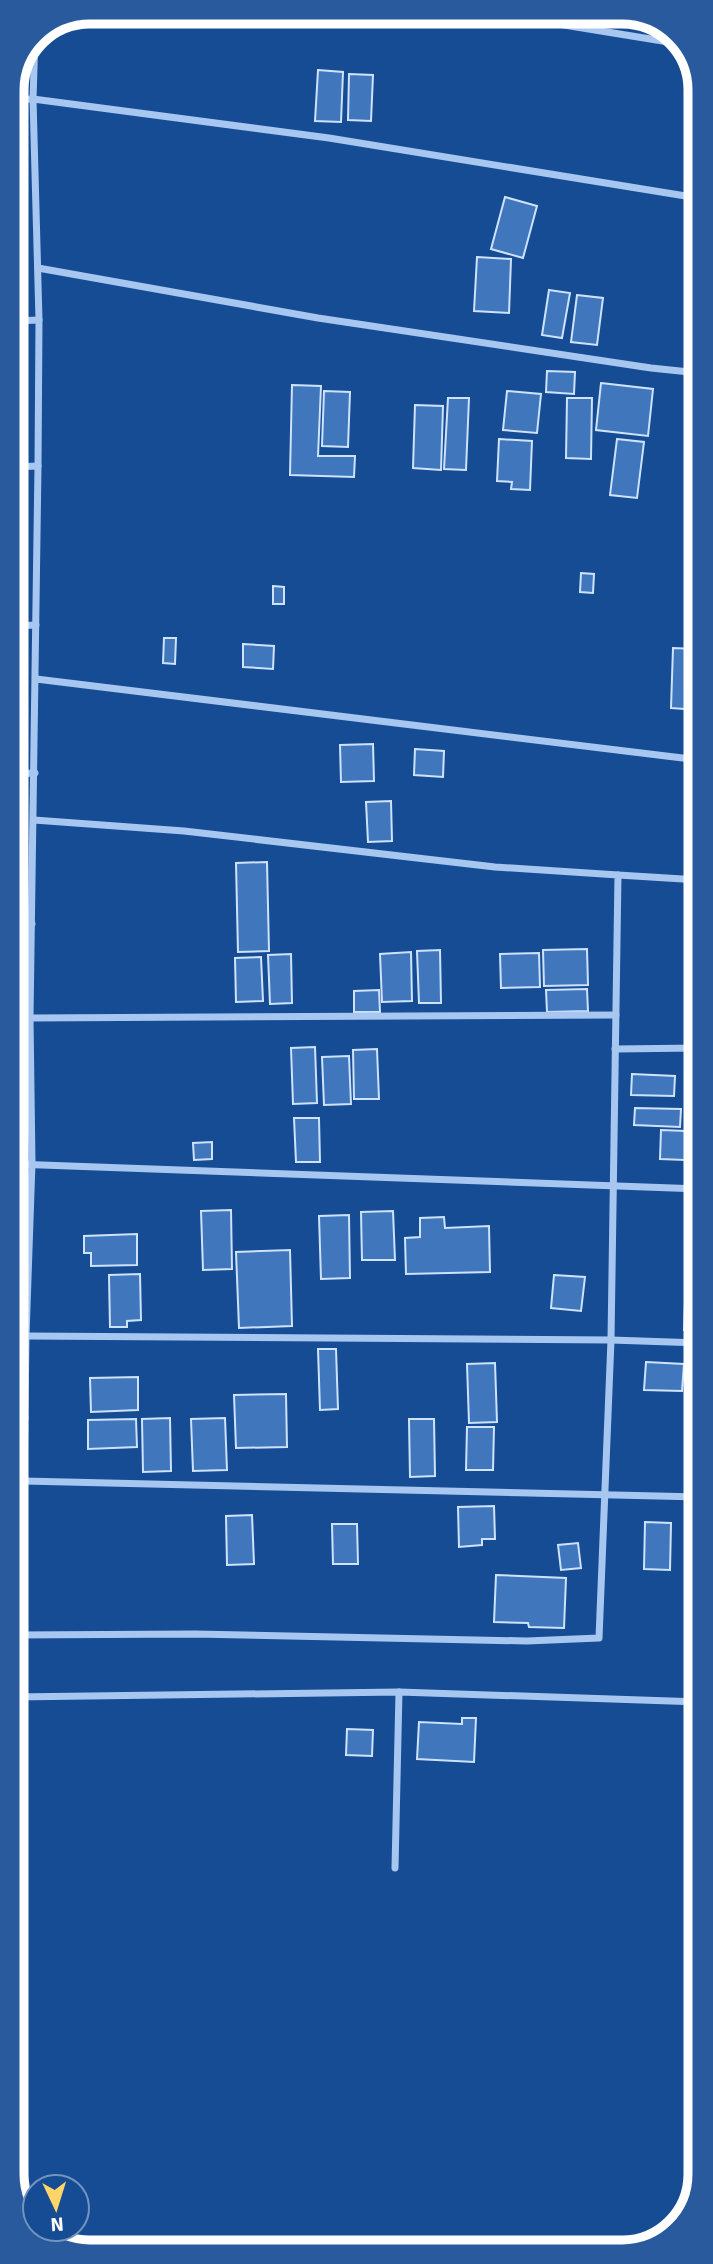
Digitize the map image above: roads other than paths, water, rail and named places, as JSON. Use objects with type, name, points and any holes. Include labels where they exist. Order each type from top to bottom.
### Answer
[{"type":"street","points":[[563,25],[667,42]]},
{"type":"street","points":[[34,57],[39,320],[38,466],[30,1018],[32,1163],[24,1481],[688,1497]]},
{"type":"street","points":[[24,99],[329,138],[688,196]]},
{"type":"street","points":[[38,268],[318,318],[688,372]]},
{"type":"street","points":[[24,321],[39,320]]},
{"type":"street","points":[[24,467],[38,466]]},
{"type":"street","points":[[24,626],[36,625]]},
{"type":"street","points":[[36,679],[688,759]]},
{"type":"street","points":[[24,774],[35,773]]},
{"type":"street","points":[[34,820],[184,831],[495,867],[688,879]]},
{"type":"street","points":[[24,1635],[195,1634],[527,1641],[599,1638],[611,1340],[618,875]]},
{"type":"street","points":[[24,924],[32,924]]},
{"type":"street","points":[[30,1018],[616,1015]]},
{"type":"street","points":[[615,1049],[688,1048]]},
{"type":"street","points":[[24,1163],[688,1189]]},
{"type":"street","points":[[26,1336],[688,1343]]},
{"type":"street","points":[[24,1697],[399,1692],[688,1702]]},
{"type":"street","points":[[395,1868],[399,1692]]}]
